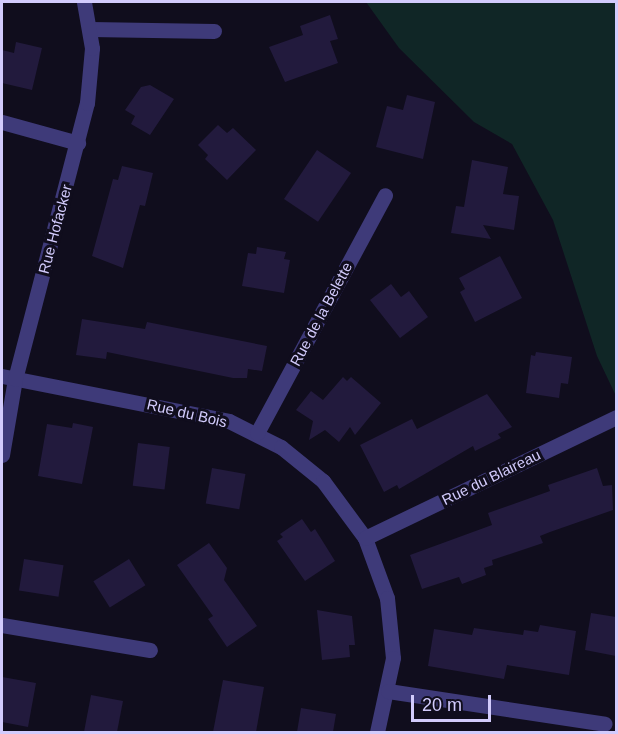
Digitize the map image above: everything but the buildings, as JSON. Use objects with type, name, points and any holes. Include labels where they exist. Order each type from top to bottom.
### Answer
[{"type":"street","name":"Rue Hofacker","points":[[2,455],[8,378],[78,143],[91,72],[90,29],[84,2]]},
{"type":"street","points":[[90,29],[214,31]]},
{"type":"street","points":[[2,122],[78,143]]},
{"type":"street","name":"Rue de la Belette","points":[[257,433],[385,195]]},
{"type":"street","name":"Rue du Bois","points":[[8,378],[195,412],[257,433],[304,463],[323,481],[365,538],[388,608],[393,658],[388,691],[377,732]]},
{"type":"street","name":"Rue du Blaireau","points":[[365,538],[616,417]]},
{"type":"street","points":[[2,625],[150,650]]},
{"type":"street","points":[[388,691],[605,724]]},
{"type":"green space","points":[[366,2],[616,2],[616,396],[597,356],[553,220],[512,144],[474,122],[399,48]]}]
